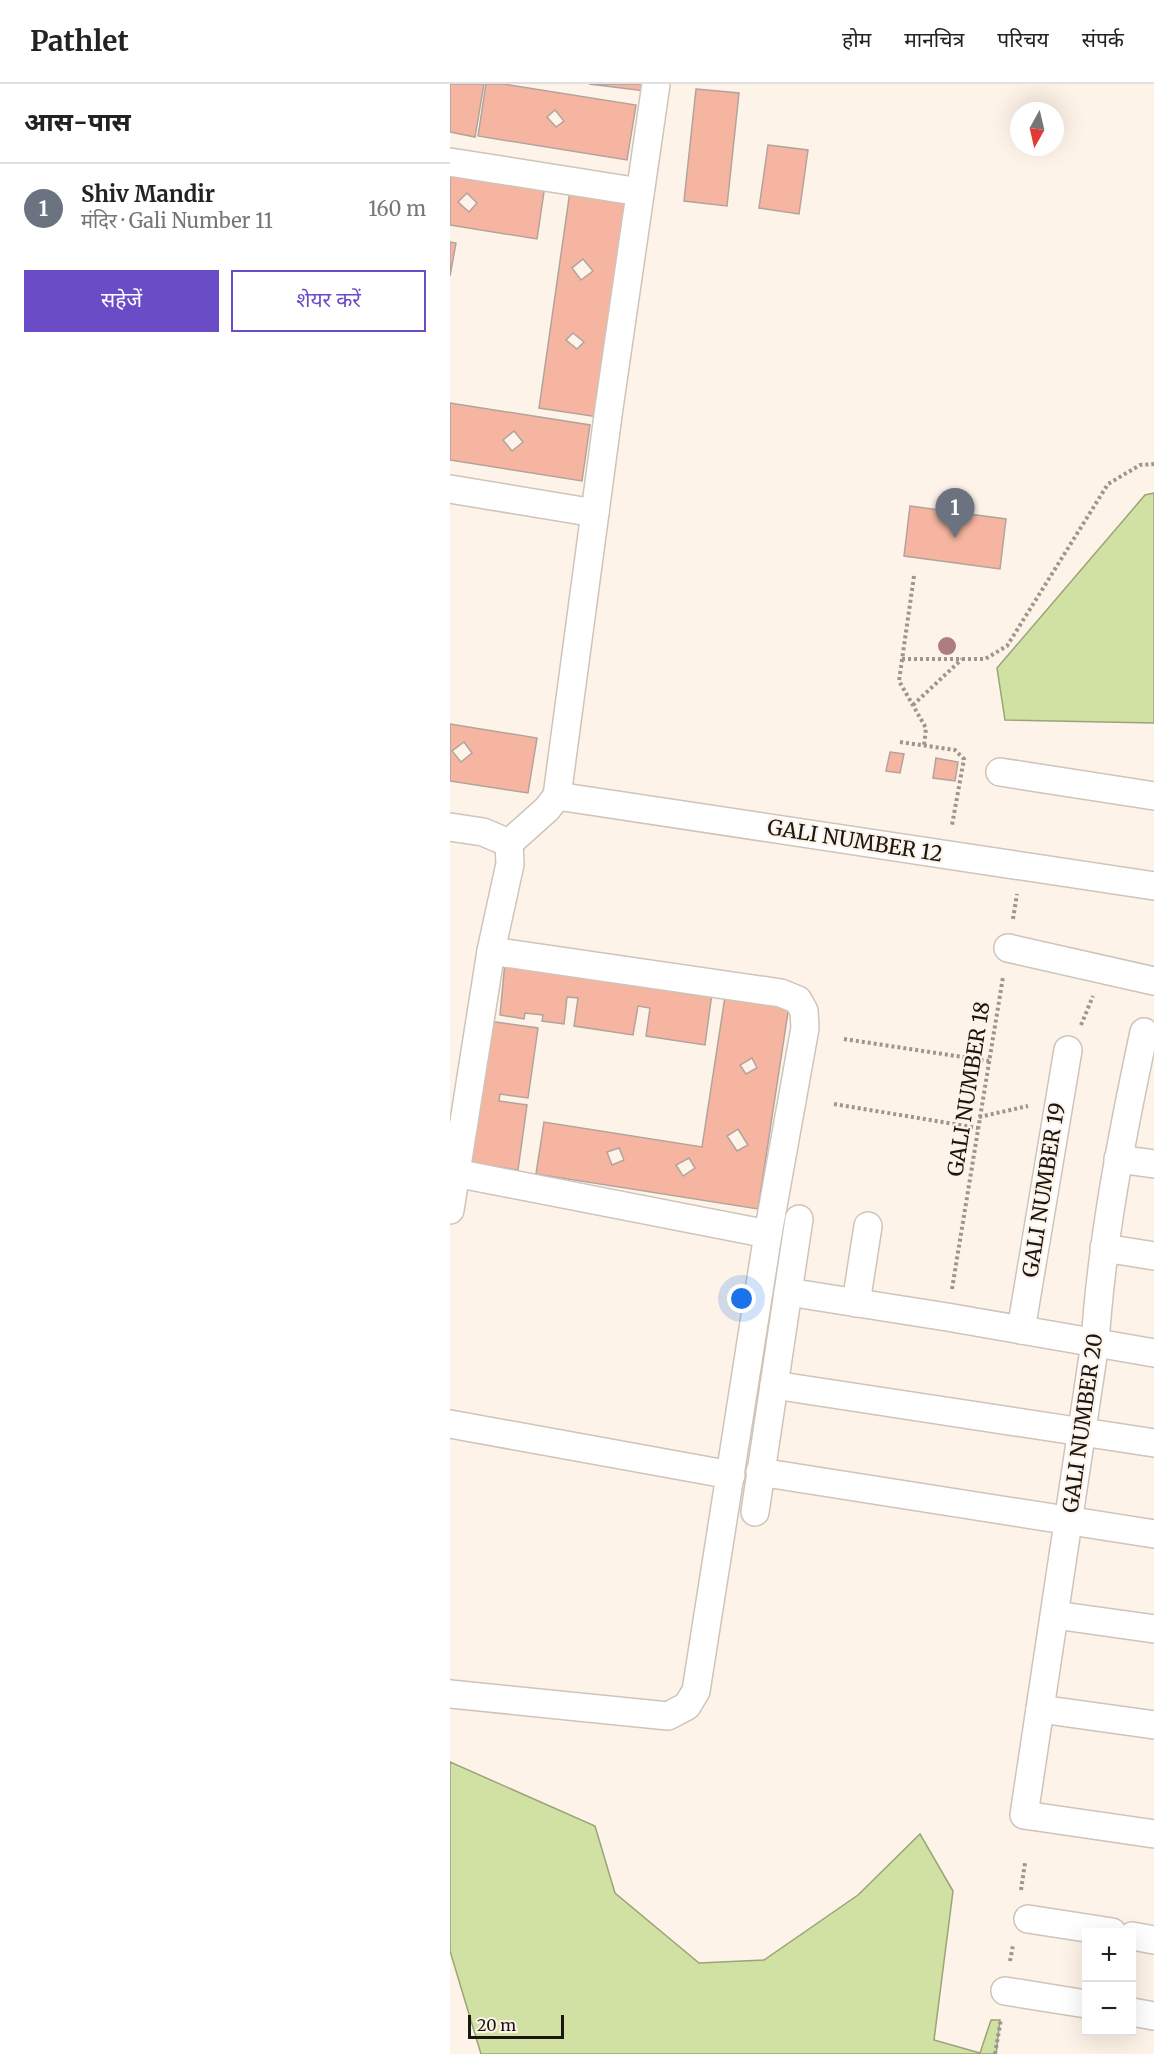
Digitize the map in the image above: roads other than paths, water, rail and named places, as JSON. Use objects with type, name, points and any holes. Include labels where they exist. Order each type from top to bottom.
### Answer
[{"type":"street","points":[[509,843],[547,809],[557,796],[656,84]]},
{"type":"street","points":[[450,162],[640,192]]},
{"type":"street","points":[[450,489],[595,513]]},
{"type":"street","points":[[1000,772],[1154,796]]},
{"type":"street","name":"GALI NUMBER 12","points":[[557,796],[1154,886]]},
{"type":"street","points":[[450,827],[483,832],[509,843]]},
{"type":"street","points":[[450,1210],[453,1172],[491,951],[510,864],[509,843]]},
{"type":"street","points":[[1008,948],[1154,981]]},
{"type":"street","points":[[450,1694],[642,1715],[668,1716],[687,1706],[700,1676],[768,1234],[805,1028],[804,1011],[798,1000],[781,993],[491,951]]},
{"type":"street","name":"GALI NUMBER 20","points":[[1144,1032],[1144,1074],[1118,1159],[1104,1248],[1095,1343],[1056,1615],[1024,1815],[1154,1834]]},
{"type":"street","name":"GALI NUMBER 19","points":[[1021,1330],[1068,1050]]},
{"type":"street","points":[[1118,1159],[1154,1164]]},
{"type":"street","points":[[453,1172],[768,1234]]},
{"type":"street","points":[[755,1512],[799,1220]]},
{"type":"street","points":[[856,1303],[868,1226]]},
{"type":"street","points":[[1104,1248],[1154,1256]]},
{"type":"street","points":[[788,1292],[1154,1353]]},
{"type":"street","points":[[774,1384],[1154,1443]]},
{"type":"street","points":[[450,1424],[731,1475]]},
{"type":"street","points":[[760,1472],[1154,1534]]},
{"type":"street","points":[[1056,1615],[1154,1629]]},
{"type":"street","points":[[1040,1708],[1154,1725]]},
{"type":"street","points":[[1021,1916],[1089,1928]]},
{"type":"street","points":[[1136,1937],[1154,1940]]},
{"type":"street","points":[[1005,1991],[1082,2003]]},
{"type":"street","points":[[1136,2013],[1154,2016]]},
{"type":"place","name":"Shiv Mandir","points":[[955,538]]}]
